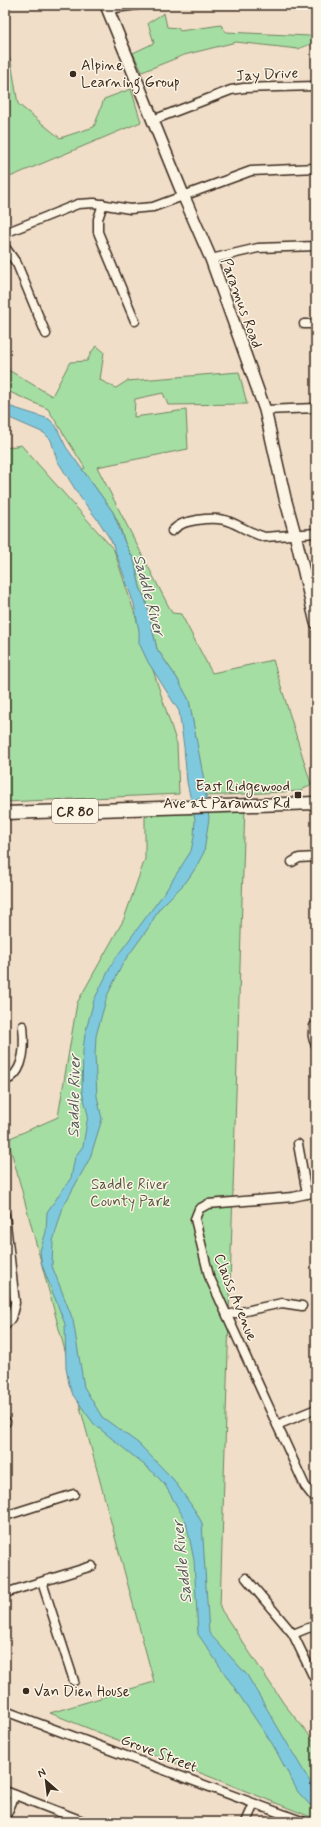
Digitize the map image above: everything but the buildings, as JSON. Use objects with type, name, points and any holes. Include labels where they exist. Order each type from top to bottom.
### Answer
[{"type":"main road","name":"Paramus Road","points":[[107,7],[184,197],[211,259],[266,410],[285,498],[296,534],[316,623]]},
{"type":"main road","name":"CR 80","points":[[5,813],[316,803]]},
{"type":"street","points":[[107,7],[137,5]]},
{"type":"street","name":"Jay Drive","points":[[153,120],[230,90],[316,86]]},
{"type":"street","points":[[5,233],[78,204],[94,203],[130,209],[142,209],[163,205],[238,174],[251,171],[316,168]]},
{"type":"street","points":[[103,204],[98,219],[98,232],[135,321]]},
{"type":"street","points":[[211,259],[258,248],[316,246]]},
{"type":"street","points":[[5,247],[17,264],[46,334]]},
{"type":"street","points":[[304,324],[316,324]]},
{"type":"street","points":[[266,410],[316,408]]},
{"type":"street","points":[[172,530],[181,523],[214,518],[231,521],[265,537],[316,533]]},
{"type":"street","points":[[292,862],[299,858],[316,857]]},
{"type":"street","points":[[5,1081],[12,1077],[20,1066],[24,1037],[23,1026]]},
{"type":"street","points":[[314,1026],[313,1040],[316,1045]]},
{"type":"street","points":[[298,1144],[307,1194]]},
{"type":"street","name":"Clauss Avenue","points":[[316,1192],[208,1204],[199,1209],[196,1214],[195,1224],[209,1276],[305,1486],[316,1500]]},
{"type":"street","points":[[5,1215],[15,1303],[11,1318],[5,1326]]},
{"type":"street","points":[[227,1315],[282,1303],[302,1306]]},
{"type":"street","points":[[277,1425],[316,1410]]},
{"type":"street","points":[[5,1516],[74,1494]]},
{"type":"street","points":[[5,1593],[92,1566]]},
{"type":"street","points":[[246,1578],[293,1634],[316,1682]]},
{"type":"street","points":[[42,1582],[74,1681]]},
{"type":"street","points":[[293,1634],[316,1626]]},
{"type":"street","name":"Grove Street","points":[[5,1710],[304,1822]]},
{"type":"street","points":[[5,1791],[85,1822]]},
{"type":"street","points":[[5,1818],[15,1795]]},
{"type":"street","points":[[246,1822],[254,1804]]},
{"type":"green space","points":[[164,13],[167,27],[178,28],[180,31],[221,25],[226,32],[310,36],[316,32],[316,42],[298,49],[236,42],[184,55],[142,72],[133,53],[154,43],[148,23]]},
{"type":"green space","points":[[5,52],[11,61],[18,104],[60,138],[94,127],[104,99],[131,89],[141,122],[5,179]]},
{"type":"green space","points":[[97,346],[104,352],[100,380],[116,388],[127,381],[239,372],[247,404],[168,405],[163,393],[135,399],[134,417],[186,410],[188,449],[97,467],[172,613],[181,614],[212,673],[273,660],[311,784],[301,791],[206,796],[189,701],[177,678],[157,649],[134,560],[125,543],[119,524],[113,512],[82,469],[85,468],[48,409],[5,390],[5,368],[52,396],[70,362],[87,361],[92,351]]},
{"type":"green space","points":[[21,445],[114,550],[177,744],[179,794],[5,802],[5,448]]},
{"type":"green space","name":"Saddle River County Park","points":[[245,805],[220,1608],[284,1704],[316,1743],[316,1819],[50,1713],[154,1682],[8,1139],[58,1117],[77,1003],[124,919],[145,859],[145,808]]},
{"type":"water","points":[[5,405],[49,419],[56,426],[66,447],[113,512],[125,543],[134,560],[157,649],[177,678],[189,700],[203,775],[209,818],[204,852],[195,869],[186,882],[159,909],[149,927],[123,963],[107,996],[96,1036],[95,1055],[97,1096],[102,1119],[90,1158],[63,1207],[53,1241],[52,1266],[73,1320],[84,1387],[102,1417],[138,1443],[173,1479],[196,1512],[202,1523],[209,1633],[247,1675],[316,1792],[316,1807],[310,1805],[298,1792],[273,1745],[198,1634],[194,1560],[186,1522],[165,1485],[154,1473],[94,1424],[73,1395],[66,1368],[65,1324],[42,1265],[40,1251],[46,1232],[47,1212],[71,1178],[75,1157],[83,1146],[88,1115],[82,1091],[83,1051],[85,1034],[94,1000],[114,960],[165,892],[191,851],[194,837],[195,819],[187,782],[179,711],[148,662],[139,643],[139,631],[134,604],[112,542],[100,523],[80,497],[57,460],[51,440],[44,433],[5,416]]},
{"type":"place","name":"Alpine Learning Group","points":[[73,74]]},
{"type":"place","name":"East Ridgewood Ave at Paramus Rd","points":[[298,795]]},
{"type":"place","name":"Van Dien House","points":[[26,1691]]},
{"type":"water label","name":"Saddle River","points":[[150,595]]},
{"type":"water label","name":"Saddle River","points":[[73,1096]]},
{"type":"water label","name":"Saddle River","points":[[181,1562]]}]
